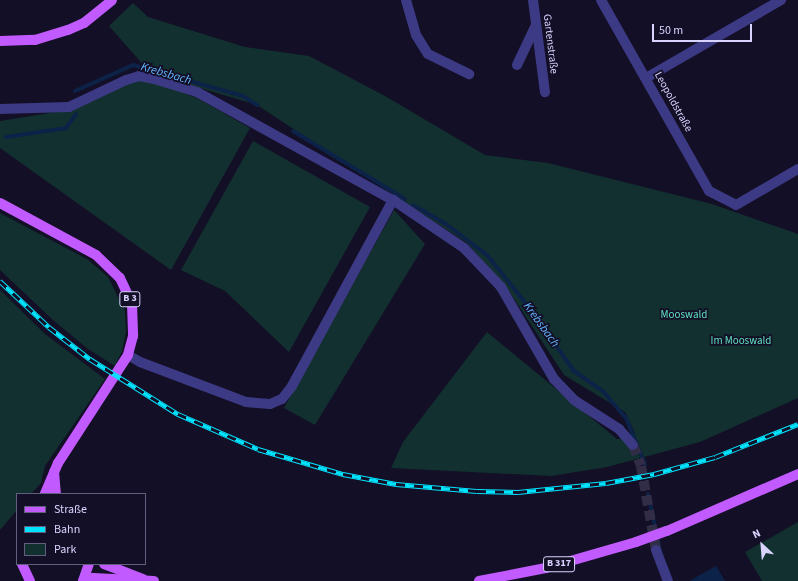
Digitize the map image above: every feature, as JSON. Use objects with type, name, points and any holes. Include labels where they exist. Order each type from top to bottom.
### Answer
[{"type":"main road","points":[[0,41],[35,40],[68,30],[84,22],[112,0]]},
{"type":"main road","name":"B 3","points":[[0,203],[96,255],[111,268],[127,289],[132,304],[133,336],[128,355],[54,472],[45,493]]},
{"type":"main road","points":[[54,472],[56,493]]},
{"type":"main road","name":"B 317","points":[[479,581],[546,568],[636,542],[666,531],[798,474]]},
{"type":"main road","points":[[83,581],[89,565]]},
{"type":"main road","points":[[107,565],[150,580]]},
{"type":"main road","points":[[18,581],[23,566]]},
{"type":"main road","points":[[23,566],[30,581]]},
{"type":"main road","points":[[83,581],[93,578],[150,580]]},
{"type":"street","points":[[406,0],[416,35],[428,54],[469,74]]},
{"type":"street","name":"Gartenstraße","points":[[533,0],[544,92]]},
{"type":"street","name":"Leopoldstraße","points":[[601,0],[709,191],[736,204],[798,169]]},
{"type":"street","points":[[646,78],[782,0]]},
{"type":"street","points":[[517,65],[536,25]]},
{"type":"street","points":[[0,109],[69,107],[126,80],[139,76],[197,92],[393,200],[464,248],[501,287],[554,379],[574,400],[619,429],[633,445]]},
{"type":"street","points":[[128,355],[214,392],[246,402],[270,404],[282,399],[292,386],[393,200]]},
{"type":"street","points":[[656,550],[668,581]]},
{"type":"green space","name":"Mooswald","points":[[133,3],[148,17],[245,47],[309,56],[385,96],[485,155],[548,163],[712,204],[798,234],[798,398],[700,442],[607,467],[551,476],[391,468],[403,442],[487,332],[617,439],[628,439],[635,433],[625,412],[564,375],[507,288],[467,243],[257,105],[190,85],[155,78],[109,26]]},
{"type":"green space","points":[[139,76],[197,98],[250,128],[171,270],[0,148],[0,121],[68,110]]},
{"type":"green space","points":[[253,141],[370,207],[289,352],[225,291],[181,270]]},
{"type":"green space","points":[[394,210],[425,244],[315,425],[284,408]]},
{"type":"green space","points":[[0,213],[87,259],[108,277],[125,311],[126,332],[122,351],[115,366],[88,349],[54,321],[0,270]]},
{"type":"green space","points":[[0,290],[45,334],[105,379],[45,466],[41,483],[32,493],[16,493],[16,511],[0,530]]},
{"type":"green space","points":[[798,522],[798,581],[762,581],[745,552]]},
{"type":"water","points":[[716,566],[725,581],[690,581],[698,576]]},
{"type":"waterway","name":"Krebsbach","points":[[75,91],[133,65],[243,96],[257,105]]},
{"type":"waterway","name":"Krebsbach","points":[[6,137],[66,128],[76,114]]},
{"type":"waterway","name":"Krebsbach","points":[[293,131],[405,199]]},
{"type":"waterway","name":"Krebsbach","points":[[413,205],[446,224],[487,255],[528,306],[574,371],[603,391],[626,418],[645,464]]},
{"type":"waterway","points":[[648,494],[660,550]]},
{"type":"tunnel","points":[[633,445],[641,466],[656,550]]},
{"type":"railway","points":[[0,281],[49,327],[90,359],[178,414],[258,449],[343,474],[396,484],[477,491],[518,492],[606,483],[654,474],[715,457],[798,424]]},
{"type":"park label","name":"Im Mooswald","points":[[741,341]]}]
